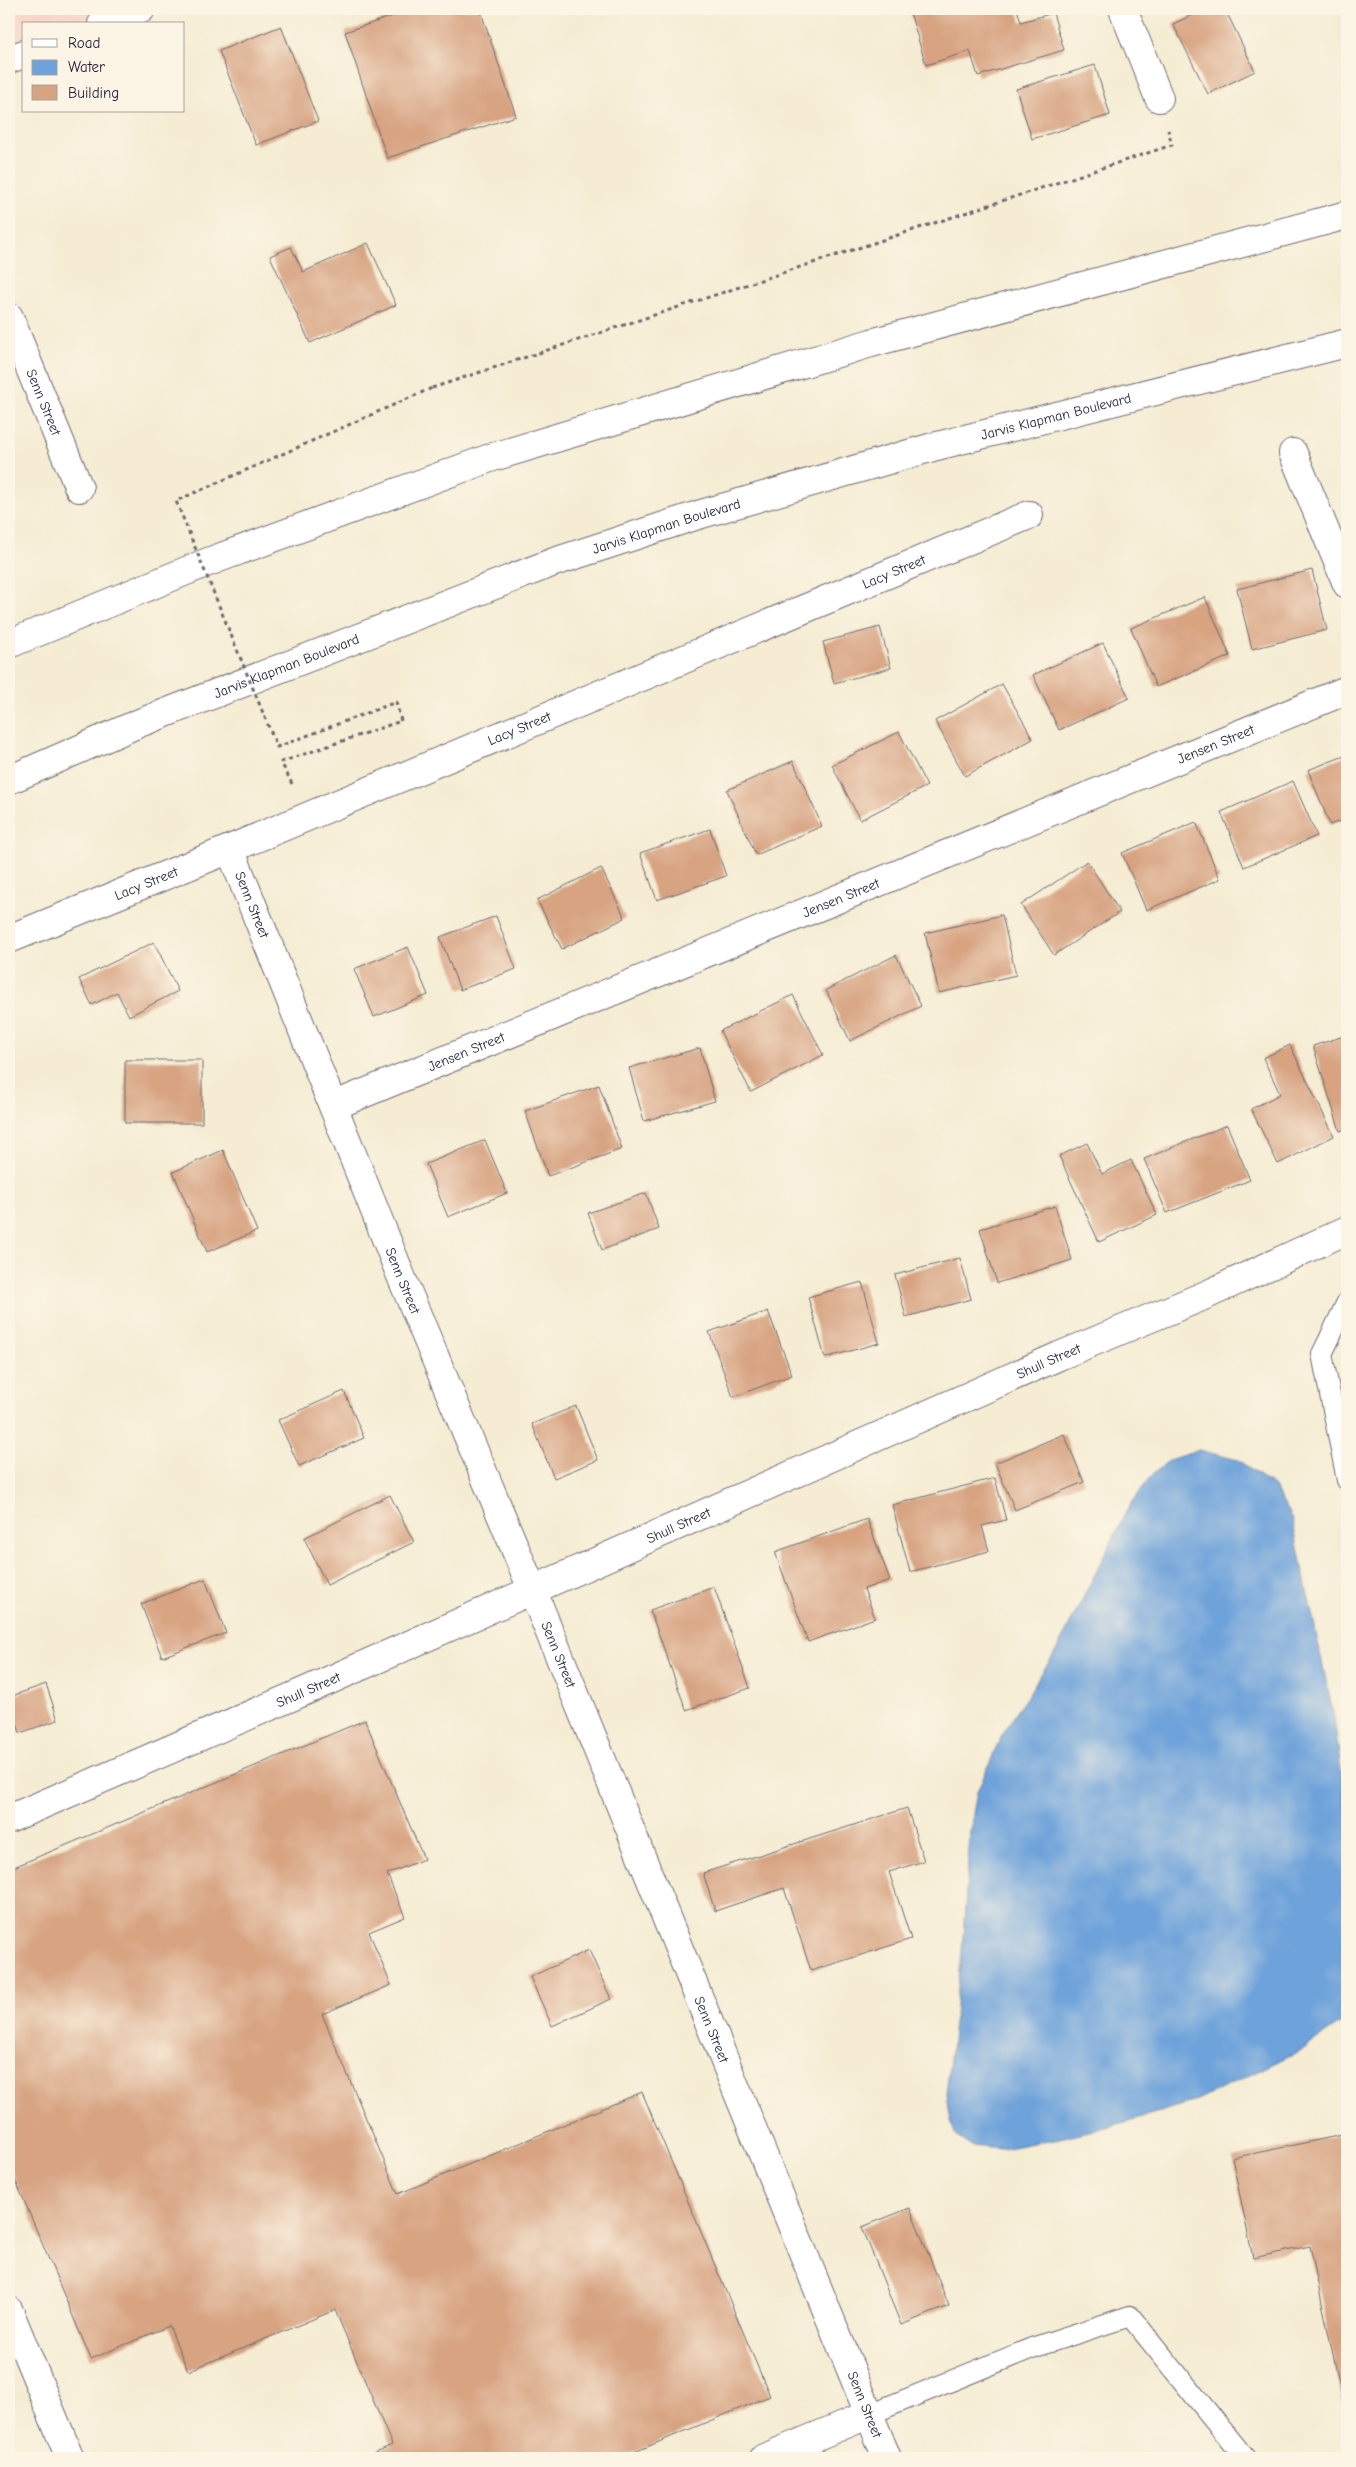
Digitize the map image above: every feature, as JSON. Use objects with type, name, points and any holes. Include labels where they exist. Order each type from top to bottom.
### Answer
[{"type":"main road","points":[[107,22],[141,9]]},
{"type":"main road","points":[[1123,9],[1159,98]]},
{"type":"main road","points":[[9,59],[22,55]]},
{"type":"main road","points":[[9,644],[208,562],[490,458],[871,342],[1347,215]]},
{"type":"main road","name":"Senn Street","points":[[9,317],[79,488]]},
{"type":"main road","name":"Jarvis Klapman Boulevard","points":[[9,780],[136,724],[536,569],[689,518],[933,447],[1347,343]]},
{"type":"main road","points":[[1294,453],[1347,584]]},
{"type":"main road","name":"Lacy Street","points":[[9,939],[230,849],[1029,515]]},
{"type":"main road","name":"Jensen Street","points":[[333,1106],[1347,690]]},
{"type":"main road","name":"Senn Street","points":[[230,849],[403,1282],[532,1589],[887,2458]]},
{"type":"main road","name":"Shull Street","points":[[9,1818],[303,1692],[1059,1356],[1206,1295],[1347,1230]]},
{"type":"main road","points":[[9,2311],[70,2458]]},
{"type":"main road","points":[[764,2458],[870,2414]]},
{"type":"lane","points":[[1347,1302],[1322,1354],[1347,1480]]},
{"type":"lane","points":[[870,2414],[1032,2348],[1130,2316],[1245,2458]]},
{"type":"path","points":[[308,816],[281,762],[401,721],[396,702],[276,747],[176,501],[432,388],[1172,145],[1159,98]]},
{"type":"shaded area","points":[[9,9],[129,9],[97,22],[22,22],[22,52],[9,57]]},
{"type":"water","points":[[1199,1450],[1238,1460],[1274,1487],[1292,1519],[1334,1718],[1347,1815],[1347,2019],[1305,2048],[1197,2101],[1090,2132],[1002,2149],[972,2146],[956,2136],[950,2121],[946,2094],[962,1952],[970,1831],[977,1792],[1002,1735],[1058,1648],[1126,1512],[1150,1477],[1169,1460]]},
{"type":"building","points":[[414,9],[480,9],[516,116],[387,158],[345,32]]},
{"type":"building","points":[[909,9],[1017,9],[1021,22],[1053,13],[1064,50],[978,76],[970,51],[926,65]]},
{"type":"building","points":[[1205,9],[1225,9],[1255,71],[1208,94],[1173,24]]},
{"type":"building","points":[[281,26],[318,121],[256,145],[219,51]]},
{"type":"building","points":[[1095,65],[1110,115],[1032,139],[1016,89]]},
{"type":"building","points":[[368,243],[396,305],[310,343],[270,256],[291,247],[303,272]]},
{"type":"building","points":[[1312,570],[1327,630],[1252,649],[1237,589]]},
{"type":"building","points":[[1205,597],[1230,656],[1156,687],[1131,628]]},
{"type":"building","points":[[880,627],[891,668],[834,683],[823,642]]},
{"type":"building","points":[[1103,643],[1129,698],[1059,730],[1033,675]]},
{"type":"building","points":[[1002,684],[1033,739],[965,776],[935,721]]},
{"type":"building","points":[[899,732],[927,786],[860,820],[832,765]]},
{"type":"building","points":[[1347,755],[1347,818],[1330,825],[1308,770]]},
{"type":"building","points":[[793,761],[822,826],[756,855],[727,790]]},
{"type":"building","points":[[1293,781],[1317,836],[1244,867],[1221,812]]},
{"type":"building","points":[[1196,822],[1220,879],[1146,910],[1122,853]]},
{"type":"building","points":[[710,829],[726,876],[657,900],[640,853]]},
{"type":"building","points":[[1087,861],[1120,912],[1054,955],[1021,905]]},
{"type":"building","points":[[601,868],[625,918],[562,949],[537,900]]},
{"type":"building","points":[[1002,915],[1016,975],[939,993],[925,933]]},
{"type":"building","points":[[496,916],[516,969],[460,990],[440,937]]},
{"type":"building","points":[[154,942],[178,991],[129,1016],[117,992],[92,1005],[79,979]]},
{"type":"building","points":[[408,947],[428,995],[374,1017],[354,969]]},
{"type":"building","points":[[896,955],[921,1006],[850,1041],[826,990]]},
{"type":"building","points":[[793,995],[823,1055],[751,1092],[720,1031]]},
{"type":"building","points":[[1347,1035],[1347,1129],[1340,1131],[1313,1046]]},
{"type":"building","points":[[1290,1045],[1334,1136],[1278,1164],[1251,1109],[1280,1094],[1263,1058]]},
{"type":"building","points":[[700,1048],[715,1101],[644,1121],[629,1068]]},
{"type":"building","points":[[125,1060],[202,1060],[202,1123],[125,1123]]},
{"type":"building","points":[[599,1085],[622,1149],[548,1176],[525,1111]]},
{"type":"building","points":[[1227,1125],[1250,1180],[1167,1213],[1144,1159]]},
{"type":"building","points":[[485,1140],[507,1193],[448,1217],[426,1164]]},
{"type":"building","points":[[1087,1143],[1102,1174],[1131,1160],[1157,1215],[1099,1242],[1059,1156]]},
{"type":"building","points":[[223,1150],[257,1231],[207,1252],[173,1172]]},
{"type":"building","points":[[646,1193],[659,1229],[602,1250],[588,1213]]},
{"type":"building","points":[[1055,1206],[1072,1260],[997,1283],[980,1229]]},
{"type":"building","points":[[960,1258],[971,1299],[906,1317],[895,1275]]},
{"type":"building","points":[[862,1282],[879,1343],[825,1358],[808,1297]]},
{"type":"building","points":[[768,1311],[792,1375],[733,1397],[709,1332]]},
{"type":"building","points":[[344,1391],[364,1438],[299,1466],[278,1420]]},
{"type":"building","points":[[576,1406],[598,1460],[554,1478],[532,1424]]},
{"type":"building","points":[[1064,1434],[1084,1482],[1015,1510],[995,1463]]},
{"type":"building","points":[[995,1478],[1006,1520],[982,1526],[989,1551],[910,1572],[892,1505]]},
{"type":"building","points":[[390,1495],[414,1542],[327,1585],[304,1538]]},
{"type":"building","points":[[867,1519],[890,1580],[864,1589],[875,1618],[808,1642],[775,1552]]},
{"type":"building","points":[[205,1579],[226,1633],[162,1657],[141,1604]]},
{"type":"building","points":[[714,1587],[750,1688],[686,1710],[650,1610]]},
{"type":"building","points":[[46,1684],[58,1720],[20,1733],[9,1697]]},
{"type":"building","points":[[365,1720],[424,1859],[387,1874],[405,1917],[369,1932],[391,1985],[322,2014],[398,2194],[642,2092],[770,2396],[620,2458],[362,2458],[392,2445],[335,2310],[188,2371],[169,2326],[91,2359],[9,2165],[9,1869]]},
{"type":"building","points":[[907,1808],[924,1861],[889,1872],[911,1939],[811,1971],[784,1888],[715,1911],[703,1873]]},
{"type":"building","points":[[589,1950],[611,1999],[552,2026],[530,1977]]},
{"type":"building","points":[[1347,2134],[1346,2416],[1310,2246],[1253,2258],[1232,2158]]},
{"type":"building","points":[[910,2208],[949,2306],[901,2325],[862,2227]]}]
